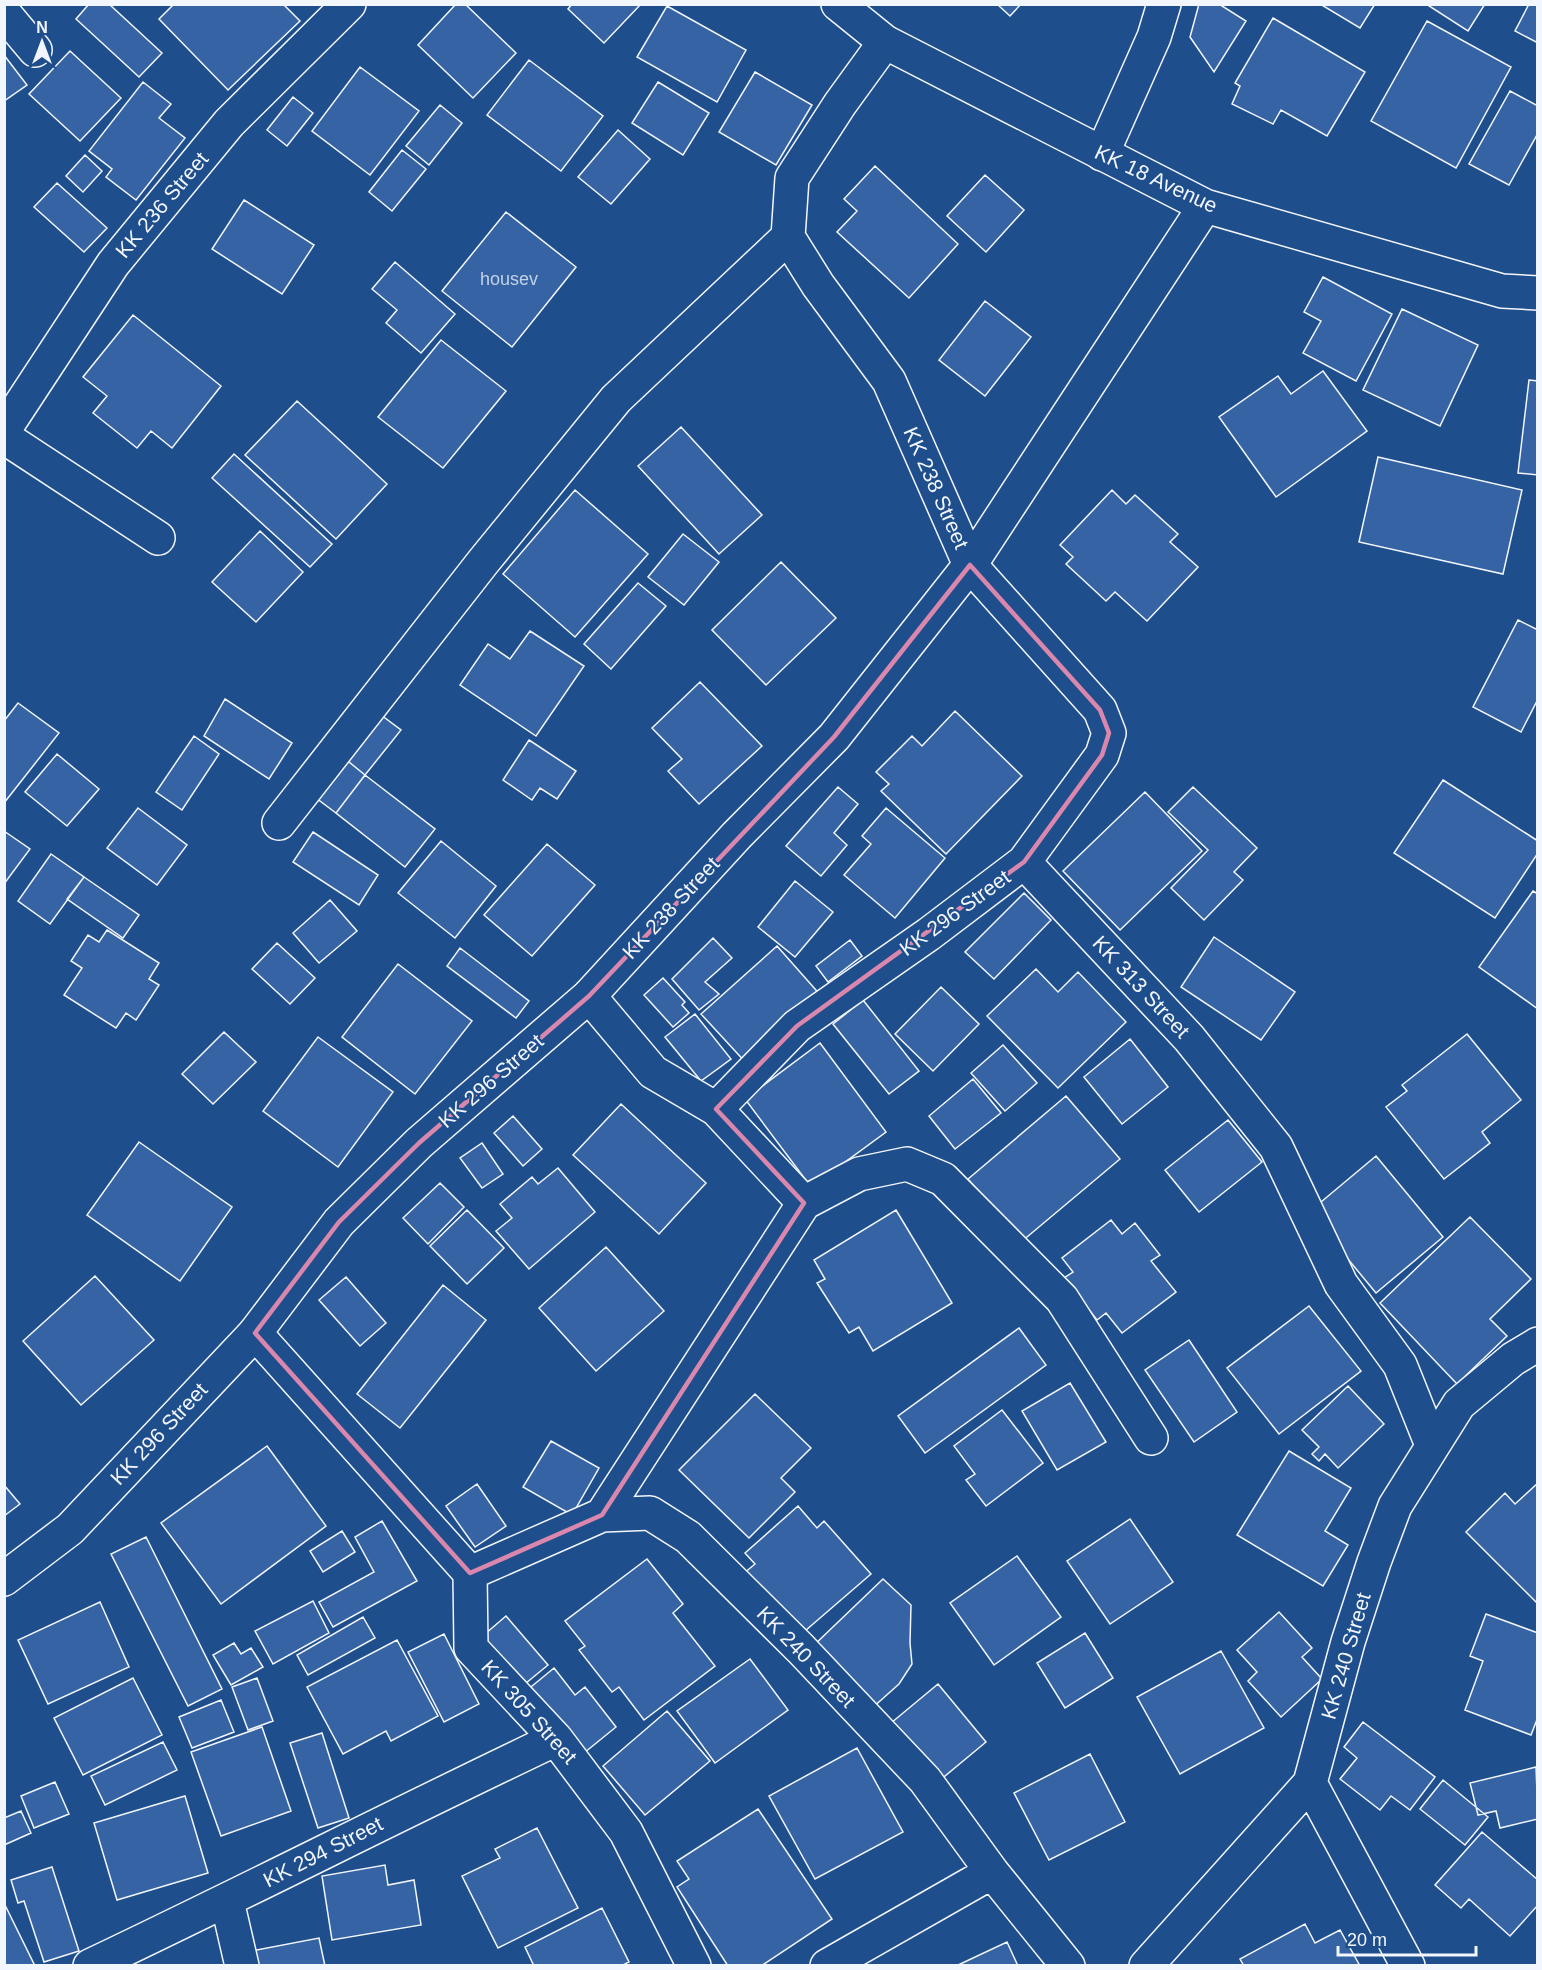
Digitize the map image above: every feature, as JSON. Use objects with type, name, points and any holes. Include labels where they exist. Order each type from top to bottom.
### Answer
[{"type":"street","name":"KK 236 Street","points":[[4,430],[113,264],[229,123],[349,4]]},
{"type":"street","name":"KK 18 Avenue","points":[[838,4],[885,42],[1205,206],[1502,291],[1538,293]]},
{"type":"street","points":[[1102,154],[1154,37],[1164,4]]},
{"type":"street","points":[[4,13],[35,50]]},
{"type":"street","points":[[279,823],[483,562],[616,399],[788,237],[792,178],[840,104],[885,42]]},
{"type":"street","points":[[1024,862],[1102,756],[1109,733],[1100,710],[970,565],[1205,206]]},
{"type":"street","name":"KK 238 Street","points":[[589,996],[737,836],[834,737],[970,565],[889,381],[818,285],[788,237]]},
{"type":"street","points":[[4,437],[158,538]]},
{"type":"street","name":"KK 296 Street","points":[[716,1109],[797,1026],[928,934],[1024,862]]},
{"type":"street","name":"KK 313 Street","points":[[1024,862],[1189,1038],[1276,1147],[1341,1284],[1401,1365],[1432,1445]]},
{"type":"street","points":[[589,996],[653,1072],[716,1109],[804,1203]]},
{"type":"street","name":"KK 296 Street","points":[[4,1579],[70,1529],[255,1333],[339,1222],[419,1143],[589,996]]},
{"type":"street","points":[[602,1515],[804,1203],[859,1174],[907,1164],[943,1179],[1062,1299],[1151,1438]]},
{"type":"street","points":[[255,1333],[470,1572]]},
{"type":"street","name":"KK 240 Street","points":[[1146,1965],[1310,1783],[1348,1642],[1395,1506],[1459,1404],[1513,1359],[1538,1344]]},
{"type":"street","name":"KK 240 Street","points":[[470,1572],[602,1515],[650,1513],[688,1537],[801,1649],[925,1780],[992,1872],[1068,1965]]},
{"type":"street","name":"KK 305 Street","points":[[470,1572],[471,1648],[556,1738],[626,1832],[694,1965]]},
{"type":"street","name":"KK 294 Street","points":[[90,1965],[227,1901],[383,1821],[556,1738]]},
{"type":"street","points":[[1310,1783],[1408,1965]]},
{"type":"street","points":[[827,1965],[992,1872]]},
{"type":"street","points":[[227,1901],[242,1965]]},
{"type":"highlighted area","points":[[970,565],[1100,710],[1109,733],[1102,755],[1024,862],[797,1026],[716,1109],[804,1203],[602,1515],[470,1573],[255,1333],[339,1222],[419,1143],[589,996],[834,737]]},
{"type":"building","points":[[89,4],[109,4],[162,53],[139,77],[76,19]]},
{"type":"building","points":[[174,4],[283,4],[300,21],[228,90],[159,19]]},
{"type":"building","points":[[456,4],[465,4],[516,53],[473,98],[418,45]]},
{"type":"building","points":[[572,4],[641,4],[604,43],[568,9]]},
{"type":"building","points":[[997,4],[1021,4],[1010,16]]},
{"type":"building","points":[[1199,4],[1219,4],[1246,21],[1214,72],[1190,37]]},
{"type":"building","points":[[1320,4],[1375,4],[1360,28]]},
{"type":"building","points":[[1426,4],[1485,4],[1468,31]]},
{"type":"building","points":[[1529,4],[1538,4],[1538,43],[1515,31]]},
{"type":"building","points":[[667,6],[746,50],[717,102],[637,57]]},
{"type":"building","points":[[1273,18],[1365,72],[1327,136],[1281,110],[1273,124],[1232,104],[1240,86],[1235,83]]},
{"type":"building","points":[[1427,21],[1511,67],[1456,168],[1371,121]]},
{"type":"building","points":[[70,51],[121,98],[80,141],[29,94]]},
{"type":"building","points":[[4,55],[27,85],[4,101]]},
{"type":"building","points":[[529,60],[603,116],[561,171],[487,115]]},
{"type":"building","points":[[360,67],[419,111],[370,175],[312,131]]},
{"type":"building","points":[[755,72],[812,105],[776,165],[719,132]]},
{"type":"building","points":[[143,82],[171,104],[159,118],[185,138],[136,200],[106,177],[112,169],[89,151]]},
{"type":"building","points":[[658,82],[709,113],[683,155],[632,123]]},
{"type":"building","points":[[1510,91],[1538,106],[1538,133],[1509,185],[1469,164]]},
{"type":"building","points":[[293,97],[313,113],[287,146],[267,130]]},
{"type":"building","points":[[440,105],[462,123],[429,165],[406,146]]},
{"type":"building","points":[[618,130],[650,159],[611,204],[578,177]]},
{"type":"building","points":[[402,150],[426,169],[392,211],[369,192]]},
{"type":"building","points":[[85,155],[102,171],[83,192],[66,176]]},
{"type":"building","points":[[875,166],[958,244],[909,298],[837,232],[857,211],[844,199]]},
{"type":"building","points":[[985,175],[1024,210],[986,252],[947,216]]},
{"type":"building","points":[[57,183],[107,228],[84,252],[34,207]]},
{"type":"building","points":[[244,200],[314,245],[282,294],[212,249]]},
{"type":"building","points":[[506,212],[576,267],[512,347],[442,291]]},
{"type":"building","points":[[395,262],[455,314],[421,353],[386,323],[397,310],[372,289]]},
{"type":"building","points":[[1323,277],[1392,314],[1356,381],[1303,353],[1321,321],[1304,312]]},
{"type":"building","points":[[985,301],[1031,337],[985,396],[939,360]]},
{"type":"building","points":[[1402,309],[1478,345],[1440,426],[1363,390]]},
{"type":"building","points":[[133,315],[221,386],[172,448],[151,431],[137,448],[93,413],[107,396],[83,377]]},
{"type":"building","points":[[441,340],[506,391],[443,468],[378,417]]},
{"type":"building","points":[[1323,371],[1367,431],[1276,497],[1219,417],[1278,376],[1291,394]]},
{"type":"building","points":[[1529,380],[1538,381],[1538,475],[1518,473]]},
{"type":"building","points":[[297,401],[387,484],[336,539],[245,455]]},
{"type":"building","points":[[681,427],[762,515],[719,554],[638,466]]},
{"type":"building","points":[[234,454],[332,544],[310,567],[212,478]]},
{"type":"building","points":[[1378,457],[1522,490],[1503,574],[1359,542]]},
{"type":"building","points":[[575,490],[648,554],[575,637],[503,574]]},
{"type":"building","points":[[1112,490],[1126,504],[1135,495],[1178,534],[1170,542],[1198,567],[1147,621],[1115,592],[1106,601],[1066,564],[1073,557],[1060,545]]},
{"type":"building","points":[[260,531],[303,572],[256,622],[212,582]]},
{"type":"building","points":[[683,534],[719,562],[684,605],[648,577]]},
{"type":"building","points":[[781,562],[836,618],[766,685],[712,630]]},
{"type":"building","points":[[638,583],[666,606],[611,669],[584,644]]},
{"type":"building","points":[[1518,620],[1538,630],[1538,699],[1521,732],[1473,707]]},
{"type":"building","points":[[530,631],[584,666],[536,736],[460,685],[488,644],[510,659]]},
{"type":"building","points":[[700,682],[762,746],[699,804],[668,771],[682,759],[652,728]]},
{"type":"building","points":[[225,699],[292,743],[269,779],[204,736]]},
{"type":"building","points":[[18,703],[59,733],[4,803],[4,721]]},
{"type":"building","points":[[373,709],[401,730],[365,775],[338,753]]},
{"type":"building","points":[[955,711],[1022,776],[946,854],[881,791],[889,784],[876,772],[912,736],[922,746]]},
{"type":"building","points":[[194,736],[219,754],[182,810],[156,792]]},
{"type":"building","points":[[529,740],[576,771],[557,799],[540,788],[532,800],[503,780]]},
{"type":"building","points":[[338,753],[365,775],[336,813],[308,792]]},
{"type":"building","points":[[57,754],[99,789],[67,826],[25,792]]},
{"type":"building","points":[[365,775],[435,829],[405,867],[336,813]]},
{"type":"building","points":[[1443,780],[1538,841],[1538,853],[1495,918],[1394,853]]},
{"type":"building","points":[[838,787],[858,804],[834,833],[847,845],[821,876],[786,846]]},
{"type":"building","points":[[1193,787],[1257,848],[1234,872],[1243,880],[1204,920],[1171,888],[1208,850],[1168,812]]},
{"type":"building","points":[[1145,792],[1202,851],[1120,930],[1063,871]]},
{"type":"building","points":[[138,808],[187,845],[157,885],[107,848]]},
{"type":"building","points":[[886,808],[945,858],[895,918],[844,875],[871,844],[862,836]]},
{"type":"building","points":[[4,831],[30,849],[4,884]]},
{"type":"building","points":[[313,832],[378,875],[359,905],[293,862]]},
{"type":"building","points":[[441,841],[496,886],[455,938],[398,893]]},
{"type":"building","points":[[547,844],[595,885],[532,956],[484,915]]},
{"type":"building","points":[[51,854],[84,877],[50,924],[18,901]]},
{"type":"building","points":[[84,877],[139,915],[123,938],[67,899]]},
{"type":"building","points":[[795,881],[833,912],[795,957],[758,927]]},
{"type":"building","points":[[1533,891],[1538,894],[1538,1009],[1479,967]]},
{"type":"building","points":[[1024,893],[1051,920],[994,979],[965,952]]},
{"type":"building","points":[[330,900],[357,931],[319,963],[293,933]]},
{"type":"building","points":[[107,930],[159,963],[149,979],[159,985],[136,1020],[126,1013],[116,1028],[64,995],[82,968],[71,961],[88,935],[99,942]]},
{"type":"building","points":[[1214,937],[1295,992],[1261,1040],[1181,987]]},
{"type":"building","points":[[713,938],[732,958],[705,982],[719,994],[699,1010],[672,979]]},
{"type":"building","points":[[850,940],[862,956],[828,982],[816,966]]},
{"type":"building","points":[[277,943],[315,978],[290,1004],[252,969]]},
{"type":"building","points":[[777,946],[823,998],[748,1065],[701,1014]]},
{"type":"building","points":[[460,948],[529,1001],[516,1018],[447,966]]},
{"type":"building","points":[[398,964],[472,1021],[415,1094],[342,1037]]},
{"type":"building","points":[[1036,969],[1058,992],[1078,972],[1126,1022],[1058,1088],[987,1016]]},
{"type":"building","points":[[663,978],[685,1002],[682,1005],[689,1013],[673,1027],[644,995]]},
{"type":"building","points":[[941,987],[979,1024],[933,1071],[895,1034]]},
{"type":"building","points":[[863,1000],[919,1071],[889,1094],[833,1024]]},
{"type":"building","points":[[695,1014],[731,1059],[701,1081],[665,1037]]},
{"type":"building","points":[[224,1032],[256,1062],[213,1104],[182,1074]]},
{"type":"building","points":[[1467,1034],[1521,1100],[1482,1132],[1490,1143],[1444,1179],[1386,1107],[1407,1091],[1402,1085]]},
{"type":"building","points":[[318,1037],[393,1092],[338,1167],[263,1111]]},
{"type":"building","points":[[1130,1039],[1168,1087],[1122,1124],[1084,1077]]},
{"type":"building","points":[[820,1043],[886,1132],[811,1187],[745,1099]]},
{"type":"building","points":[[1003,1045],[1037,1083],[1005,1111],[971,1073]]},
{"type":"building","points":[[973,1079],[1001,1113],[955,1149],[929,1116]]},
{"type":"building","points":[[1066,1096],[1120,1159],[1021,1242],[968,1179]]},
{"type":"building","points":[[621,1104],[706,1183],[659,1234],[573,1155]]},
{"type":"building","points":[[513,1116],[542,1149],[523,1166],[494,1133]]},
{"type":"building","points":[[1228,1120],[1262,1162],[1199,1212],[1165,1170]]},
{"type":"building","points":[[139,1142],[232,1207],[180,1281],[87,1215]]},
{"type":"building","points":[[482,1143],[503,1174],[482,1188],[460,1158]]},
{"type":"building","points":[[1376,1156],[1443,1237],[1376,1293],[1309,1212]]},
{"type":"building","points":[[558,1168],[595,1212],[529,1269],[496,1231],[512,1218],[500,1204],[532,1177],[538,1184]]},
{"type":"building","points":[[440,1183],[464,1207],[428,1244],[403,1218]]},
{"type":"building","points":[[467,1210],[504,1248],[467,1284],[430,1246]]},
{"type":"building","points":[[896,1210],[952,1303],[873,1351],[859,1327],[849,1333],[817,1283],[825,1279],[814,1260]]},
{"type":"building","points":[[1470,1217],[1531,1279],[1490,1319],[1507,1336],[1457,1384],[1380,1303]]},
{"type":"building","points":[[1111,1220],[1122,1234],[1135,1223],[1160,1255],[1151,1261],[1176,1292],[1122,1333],[1106,1313],[1097,1320],[1064,1278],[1073,1272],[1062,1258]]},
{"type":"building","points":[[606,1247],[664,1311],[596,1371],[539,1308]]},
{"type":"building","points":[[95,1276],[154,1340],[81,1405],[23,1341]]},
{"type":"building","points":[[346,1277],[386,1323],[360,1346],[319,1300]]},
{"type":"building","points":[[443,1285],[486,1320],[400,1428],[357,1394]]},
{"type":"building","points":[[1309,1306],[1361,1371],[1279,1434],[1227,1368]]},
{"type":"building","points":[[1019,1328],[1046,1365],[925,1453],[898,1416]]},
{"type":"building","points":[[1189,1340],[1237,1412],[1194,1442],[1145,1370]]},
{"type":"building","points":[[1070,1383],[1106,1442],[1057,1470],[1022,1411]]},
{"type":"building","points":[[1348,1386],[1384,1424],[1338,1468],[1325,1454],[1319,1461],[1312,1454],[1319,1447],[1302,1430]]},
{"type":"building","points":[[755,1394],[811,1448],[781,1478],[795,1492],[749,1538],[679,1470]]},
{"type":"building","points":[[1002,1410],[1043,1463],[986,1506],[966,1480],[975,1474],[954,1446]]},
{"type":"building","points":[[551,1441],[599,1468],[572,1515],[523,1487]]},
{"type":"building","points":[[267,1446],[326,1526],[221,1604],[161,1523]]},
{"type":"building","points":[[1289,1451],[1351,1488],[1325,1531],[1348,1545],[1323,1586],[1237,1535]]},
{"type":"building","points":[[1538,1483],[1538,1604],[1466,1532],[1505,1493],[1515,1504]]},
{"type":"building","points":[[477,1484],[506,1526],[475,1547],[446,1506]]},
{"type":"building","points":[[4,1485],[20,1504],[4,1516]]},
{"type":"building","points":[[798,1506],[817,1528],[824,1521],[871,1574],[798,1637],[743,1574],[755,1564],[745,1553]]},
{"type":"building","points":[[1130,1519],[1173,1582],[1110,1624],[1067,1561]]},
{"type":"building","points":[[382,1521],[417,1581],[333,1627],[319,1602],[374,1572],[355,1537]]},
{"type":"building","points":[[342,1531],[355,1552],[323,1572],[310,1551]]},
{"type":"building","points":[[146,1537],[222,1689],[188,1706],[111,1554]]},
{"type":"building","points":[[1017,1556],[1061,1617],[994,1665],[950,1603]]},
{"type":"building","points":[[647,1559],[683,1604],[673,1613],[715,1666],[644,1720],[619,1687],[612,1692],[579,1650],[585,1646],[565,1621]]},
{"type":"building","points":[[883,1579],[911,1605],[912,1664],[899,1684],[871,1709],[811,1648]]},
{"type":"building","points":[[313,1601],[329,1633],[273,1664],[255,1631]]},
{"type":"building","points":[[100,1602],[129,1667],[48,1704],[18,1640]]},
{"type":"building","points":[[1279,1612],[1312,1648],[1302,1657],[1322,1679],[1281,1717],[1248,1681],[1257,1672],[1237,1650]]},
{"type":"building","points":[[1486,1614],[1538,1633],[1538,1717],[1531,1735],[1465,1710],[1483,1661],[1470,1656]]},
{"type":"building","points":[[506,1616],[548,1665],[520,1688],[478,1640]]},
{"type":"building","points":[[363,1617],[375,1638],[308,1675],[297,1655]]},
{"type":"building","points":[[1085,1633],[1113,1678],[1065,1708],[1037,1663]]},
{"type":"building","points":[[444,1634],[479,1704],[444,1722],[408,1652]]},
{"type":"building","points":[[397,1640],[438,1716],[391,1741],[386,1731],[343,1754],[307,1687]]},
{"type":"building","points":[[234,1643],[241,1654],[251,1648],[263,1667],[231,1685],[213,1655]]},
{"type":"building","points":[[1221,1651],[1264,1728],[1180,1774],[1137,1697]]},
{"type":"building","points":[[750,1659],[788,1710],[715,1763],[677,1711]]},
{"type":"building","points":[[554,1668],[575,1695],[585,1687],[616,1727],[579,1757],[526,1691]]},
{"type":"building","points":[[133,1678],[162,1735],[83,1775],[54,1718]]},
{"type":"building","points":[[257,1678],[273,1721],[248,1730],[232,1687]]},
{"type":"building","points":[[938,1684],[986,1742],[939,1781],[891,1723]]},
{"type":"building","points":[[221,1700],[234,1732],[192,1748],[179,1717]]},
{"type":"building","points":[[667,1711],[710,1761],[645,1815],[603,1766]]},
{"type":"building","points":[[1363,1722],[1435,1777],[1410,1810],[1391,1796],[1380,1810],[1340,1779],[1357,1758],[1344,1747]]},
{"type":"building","points":[[262,1727],[291,1811],[221,1836],[191,1752]]},
{"type":"building","points":[[322,1733],[349,1818],[318,1828],[290,1743]]},
{"type":"building","points":[[163,1742],[177,1770],[105,1805],[91,1776]]},
{"type":"building","points":[[857,1748],[903,1832],[815,1879],[769,1796]]},
{"type":"building","points":[[1090,1754],[1125,1822],[1049,1860],[1014,1793]]},
{"type":"building","points":[[1536,1767],[1538,1819],[1500,1828],[1496,1811],[1478,1815],[1470,1783]]},
{"type":"building","points":[[1443,1780],[1488,1817],[1465,1845],[1420,1809]]},
{"type":"building","points":[[55,1782],[69,1814],[34,1828],[21,1796]]},
{"type":"building","points":[[185,1796],[208,1873],[117,1900],[94,1823]]},
{"type":"building","points":[[758,1809],[832,1919],[761,1966],[728,1966],[677,1887],[689,1879],[677,1861]]},
{"type":"building","points":[[21,1811],[31,1833],[4,1845],[4,1818]]},
{"type":"building","points":[[537,1828],[578,1908],[498,1948],[462,1876],[500,1858],[495,1849]]},
{"type":"building","points":[[1482,1832],[1538,1880],[1538,1905],[1510,1936],[1469,1899],[1461,1908],[1435,1885]]},
{"type":"building","points":[[385,1865],[388,1885],[414,1880],[421,1925],[332,1940],[322,1876]]},
{"type":"building","points":[[52,1867],[79,1951],[44,1962],[24,1901],[18,1903],[11,1880]]},
{"type":"building","points":[[4,1903],[34,1964],[30,1966],[4,1966]]},
{"type":"building","points":[[602,1908],[629,1962],[621,1966],[534,1966],[525,1947]]},
{"type":"building","points":[[1305,1924],[1315,1943],[1340,1930],[1360,1966],[1244,1966],[1240,1959]]},
{"type":"building","points":[[319,1938],[325,1966],[254,1966],[251,1951]]},
{"type":"building","points":[[1007,1942],[1018,1966],[956,1966]]}]
